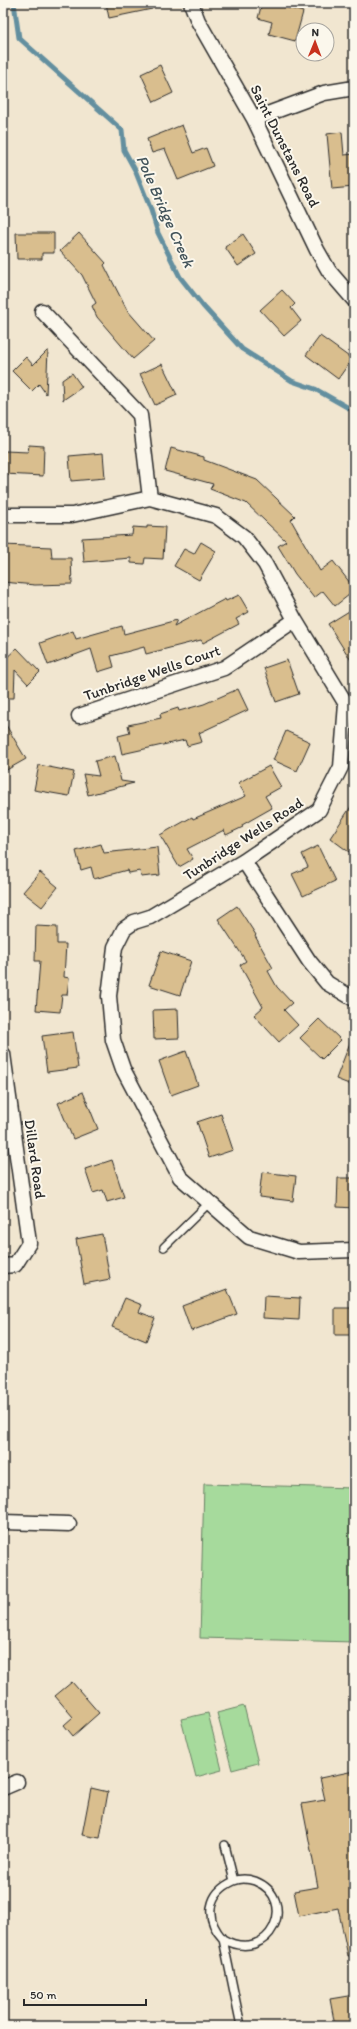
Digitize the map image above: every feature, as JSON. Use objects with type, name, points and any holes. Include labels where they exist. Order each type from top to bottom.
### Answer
[{"type":"street","name":"Saint Dunstans Road","points":[[191,3],[198,21],[254,119],[317,250],[329,271],[354,300]]},
{"type":"street","points":[[254,119],[324,93],[354,88]]},
{"type":"street","points":[[42,311],[140,415],[150,498]]},
{"type":"street","name":"Tunbridge Wells Road","points":[[3,515],[72,515],[150,498],[216,516],[244,537],[265,564],[295,620],[346,704],[341,766],[318,810],[244,861],[150,917],[134,922],[124,929],[115,947],[109,996],[113,1040],[123,1069],[180,1177],[249,1237],[299,1252],[354,1250]]},
{"type":"street","name":"Tunbridge Wells Court","points":[[80,716],[224,668],[295,620]]},
{"type":"street","points":[[244,861],[309,961],[328,983],[354,999]]},
{"type":"street","name":"Dillard Road","points":[[3,1054],[29,1243],[9,1265]]},
{"type":"street","points":[[3,1522],[69,1524]]},
{"type":"street","points":[[3,1788],[17,1782]]},
{"type":"lane","points":[[164,1247],[209,1203]]},
{"type":"lane","points":[[226,1845],[234,1881]]},
{"type":"lane","points":[[253,1880],[267,1888],[276,1901],[277,1917],[272,1932],[260,1942],[245,1946],[237,1945],[223,1939],[216,1931],[212,1923],[212,1904],[222,1888],[234,1881],[253,1880]]},
{"type":"lane","points":[[223,1939],[241,2026]]},
{"type":"green space","points":[[204,1484],[354,1488],[354,1642],[200,1638]]},
{"type":"green space","points":[[244,1706],[258,1763],[232,1770],[217,1713]]},
{"type":"green space","points":[[208,1713],[222,1770],[196,1777],[181,1719]]},
{"type":"building","points":[[106,3],[151,3],[152,9],[109,18]]},
{"type":"building","points":[[262,3],[271,3],[303,12],[300,22],[295,22],[295,41],[269,34],[272,22],[258,18]]},
{"type":"building","points":[[160,65],[173,93],[154,102],[141,74]]},
{"type":"building","points":[[182,125],[193,153],[206,148],[213,166],[178,180],[165,149],[152,153],[147,139]]},
{"type":"building","points":[[342,132],[344,155],[354,154],[354,187],[332,189],[327,134]]},
{"type":"building","points":[[16,233],[54,233],[54,253],[42,253],[42,259],[17,259]]},
{"type":"building","points":[[79,233],[106,263],[104,265],[127,310],[154,341],[133,359],[97,317],[92,306],[96,303],[82,275],[60,251]]},
{"type":"building","points":[[243,234],[256,254],[238,266],[225,247]]},
{"type":"building","points":[[282,290],[295,304],[291,308],[301,321],[284,336],[260,310]]},
{"type":"building","points":[[320,336],[352,359],[338,379],[306,355]]},
{"type":"building","points":[[48,350],[46,394],[39,384],[32,391],[12,371],[26,357],[33,365]]},
{"type":"building","points":[[162,364],[177,395],[155,405],[140,374]]},
{"type":"building","points":[[72,373],[82,387],[63,400],[62,380]]},
{"type":"building","points":[[29,445],[44,446],[43,476],[4,474],[5,451],[28,452]]},
{"type":"building","points":[[171,448],[204,457],[204,460],[257,480],[295,516],[291,520],[320,571],[333,561],[354,588],[354,591],[335,606],[323,591],[314,598],[295,574],[278,546],[286,541],[246,503],[210,489],[213,484],[165,471]]},
{"type":"building","points":[[103,453],[105,478],[71,481],[69,456]]},
{"type":"building","points":[[147,526],[165,527],[163,559],[145,558],[144,564],[131,563],[131,558],[84,562],[82,538],[132,535],[133,527],[147,528]]},
{"type":"building","points":[[201,542],[216,551],[199,580],[174,566],[184,549],[194,554]]},
{"type":"building","points":[[3,545],[51,547],[52,558],[71,558],[72,584],[35,585],[3,582]]},
{"type":"building","points":[[239,595],[249,612],[236,619],[239,624],[203,643],[201,640],[146,654],[144,647],[111,656],[114,667],[98,672],[91,649],[48,665],[40,643],[73,631],[76,639],[122,626],[124,634],[177,620],[174,626],[225,599],[226,601]]},
{"type":"building","points":[[354,608],[354,665],[328,624]]},
{"type":"building","points":[[17,648],[40,672],[28,684],[15,670],[14,698],[3,698],[3,661]]},
{"type":"building","points":[[287,660],[299,694],[276,702],[264,668]]},
{"type":"building","points":[[238,689],[248,710],[199,733],[202,742],[187,746],[185,740],[122,754],[118,736],[130,733],[128,725],[161,718],[160,714],[178,708],[179,711],[204,704]]},
{"type":"building","points":[[3,720],[26,759],[3,772]]},
{"type":"building","points":[[286,731],[310,742],[297,771],[273,760]]},
{"type":"building","points":[[115,756],[121,781],[134,783],[88,795],[83,774],[99,776],[95,761]]},
{"type":"building","points":[[39,765],[74,772],[69,796],[34,790]]},
{"type":"building","points":[[269,766],[281,787],[265,796],[272,808],[242,825],[243,827],[226,835],[224,830],[187,849],[193,859],[179,867],[160,835],[192,817],[193,819],[246,796],[238,783]]},
{"type":"building","points":[[354,802],[354,845],[349,852],[330,838]]},
{"type":"building","points":[[101,844],[104,853],[157,847],[160,875],[141,877],[140,871],[128,873],[127,870],[94,879],[91,867],[81,870],[76,851]]},
{"type":"building","points":[[318,846],[335,881],[303,896],[292,874],[308,867],[302,854]]},
{"type":"building","points":[[40,872],[58,887],[42,907],[23,892]]},
{"type":"building","points":[[237,906],[256,935],[255,936],[273,968],[268,971],[277,987],[292,1003],[284,1010],[298,1025],[279,1042],[254,1015],[263,1007],[240,965],[246,961],[218,919]]},
{"type":"building","points":[[36,926],[57,927],[57,944],[66,944],[64,977],[69,978],[67,995],[62,995],[60,1012],[36,1010],[40,961],[35,961]]},
{"type":"building","points":[[161,951],[191,961],[180,995],[149,985]]},
{"type":"building","points":[[178,1009],[179,1038],[154,1039],[153,1010]]},
{"type":"building","points":[[319,1019],[341,1040],[322,1059],[300,1038]]},
{"type":"building","points":[[73,1032],[78,1068],[47,1072],[42,1036]]},
{"type":"building","points":[[354,1035],[354,1086],[336,1079]]},
{"type":"building","points":[[186,1051],[198,1085],[171,1095],[159,1061]]},
{"type":"building","points":[[83,1092],[98,1129],[73,1139],[58,1103]]},
{"type":"building","points":[[221,1114],[233,1150],[209,1158],[197,1122]]},
{"type":"building","points":[[112,1160],[124,1197],[107,1202],[103,1190],[93,1193],[85,1169]]},
{"type":"building","points":[[262,1172],[296,1176],[293,1201],[259,1197]]},
{"type":"building","points":[[338,1178],[354,1178],[354,1208],[337,1207]]},
{"type":"building","points":[[102,1234],[110,1279],[84,1284],[76,1239]]},
{"type":"building","points":[[227,1289],[237,1314],[191,1331],[182,1306]]},
{"type":"building","points":[[264,1296],[300,1298],[299,1320],[263,1318]]},
{"type":"building","points":[[125,1298],[142,1305],[139,1312],[155,1318],[146,1341],[112,1327]]},
{"type":"building","points":[[335,1308],[354,1308],[354,1335],[335,1335]]},
{"type":"building","points":[[72,1682],[99,1713],[73,1736],[64,1725],[73,1717],[55,1696]]},
{"type":"building","points":[[354,1771],[354,1955],[348,1956],[338,1908],[299,1916],[294,1891],[318,1887],[302,1804],[325,1800],[320,1778]]},
{"type":"building","points":[[91,1788],[108,1792],[100,1838],[82,1835]]},
{"type":"building","points":[[354,1995],[354,2026],[335,2026],[330,1999]]},
{"type":"waterway","name":"Pole Bridge Creek","points":[[14,3],[19,38],[122,130],[124,150],[135,170],[151,210],[158,233],[180,277],[203,306],[242,349],[292,381],[315,389],[354,411]]}]
